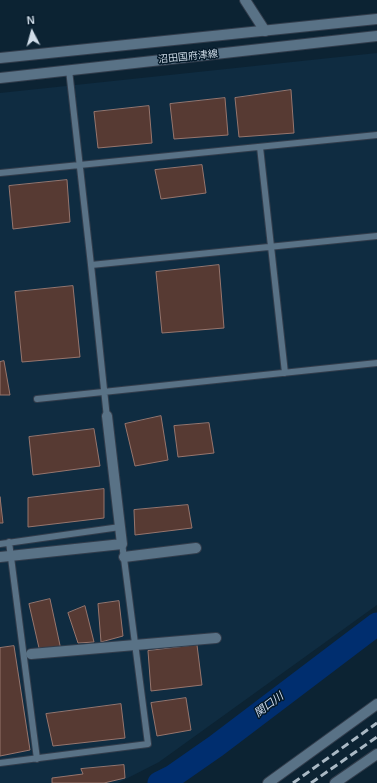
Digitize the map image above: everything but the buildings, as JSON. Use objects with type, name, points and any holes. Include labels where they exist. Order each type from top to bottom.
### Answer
[{"type":"main road","points":[[246,0],[265,31]]},
{"type":"main road","name":"沼田国府津線","points":[[0,58],[377,20]]},
{"type":"main road","name":"沼田国府津線","points":[[0,78],[377,36]]},
{"type":"main road","points":[[0,557],[122,544],[107,416]]},
{"type":"main road","points":[[124,557],[196,548]]},
{"type":"main road","points":[[31,654],[216,638]]},
{"type":"main road","points":[[268,783],[377,704]]},
{"type":"main road","points":[[335,783],[377,754]]},
{"type":"lane","points":[[0,764],[148,744],[104,392],[69,70]]},
{"type":"lane","points":[[0,173],[377,135]]},
{"type":"lane","points":[[260,147],[285,373]]},
{"type":"lane","points":[[91,265],[377,236]]},
{"type":"lane","points":[[37,399],[377,363]]},
{"type":"lane","points":[[0,544],[120,527]]},
{"type":"lane","points":[[9,542],[37,759]]},
{"type":"shaded area","points":[[377,53],[377,605],[159,762],[118,783],[0,783],[0,93]]},
{"type":"waterway","name":"関口川","points":[[159,783],[173,776],[216,746],[377,624]]},
{"type":"railway","points":[[293,783],[377,723]]},
{"type":"railway","points":[[311,783],[377,737]]}]
